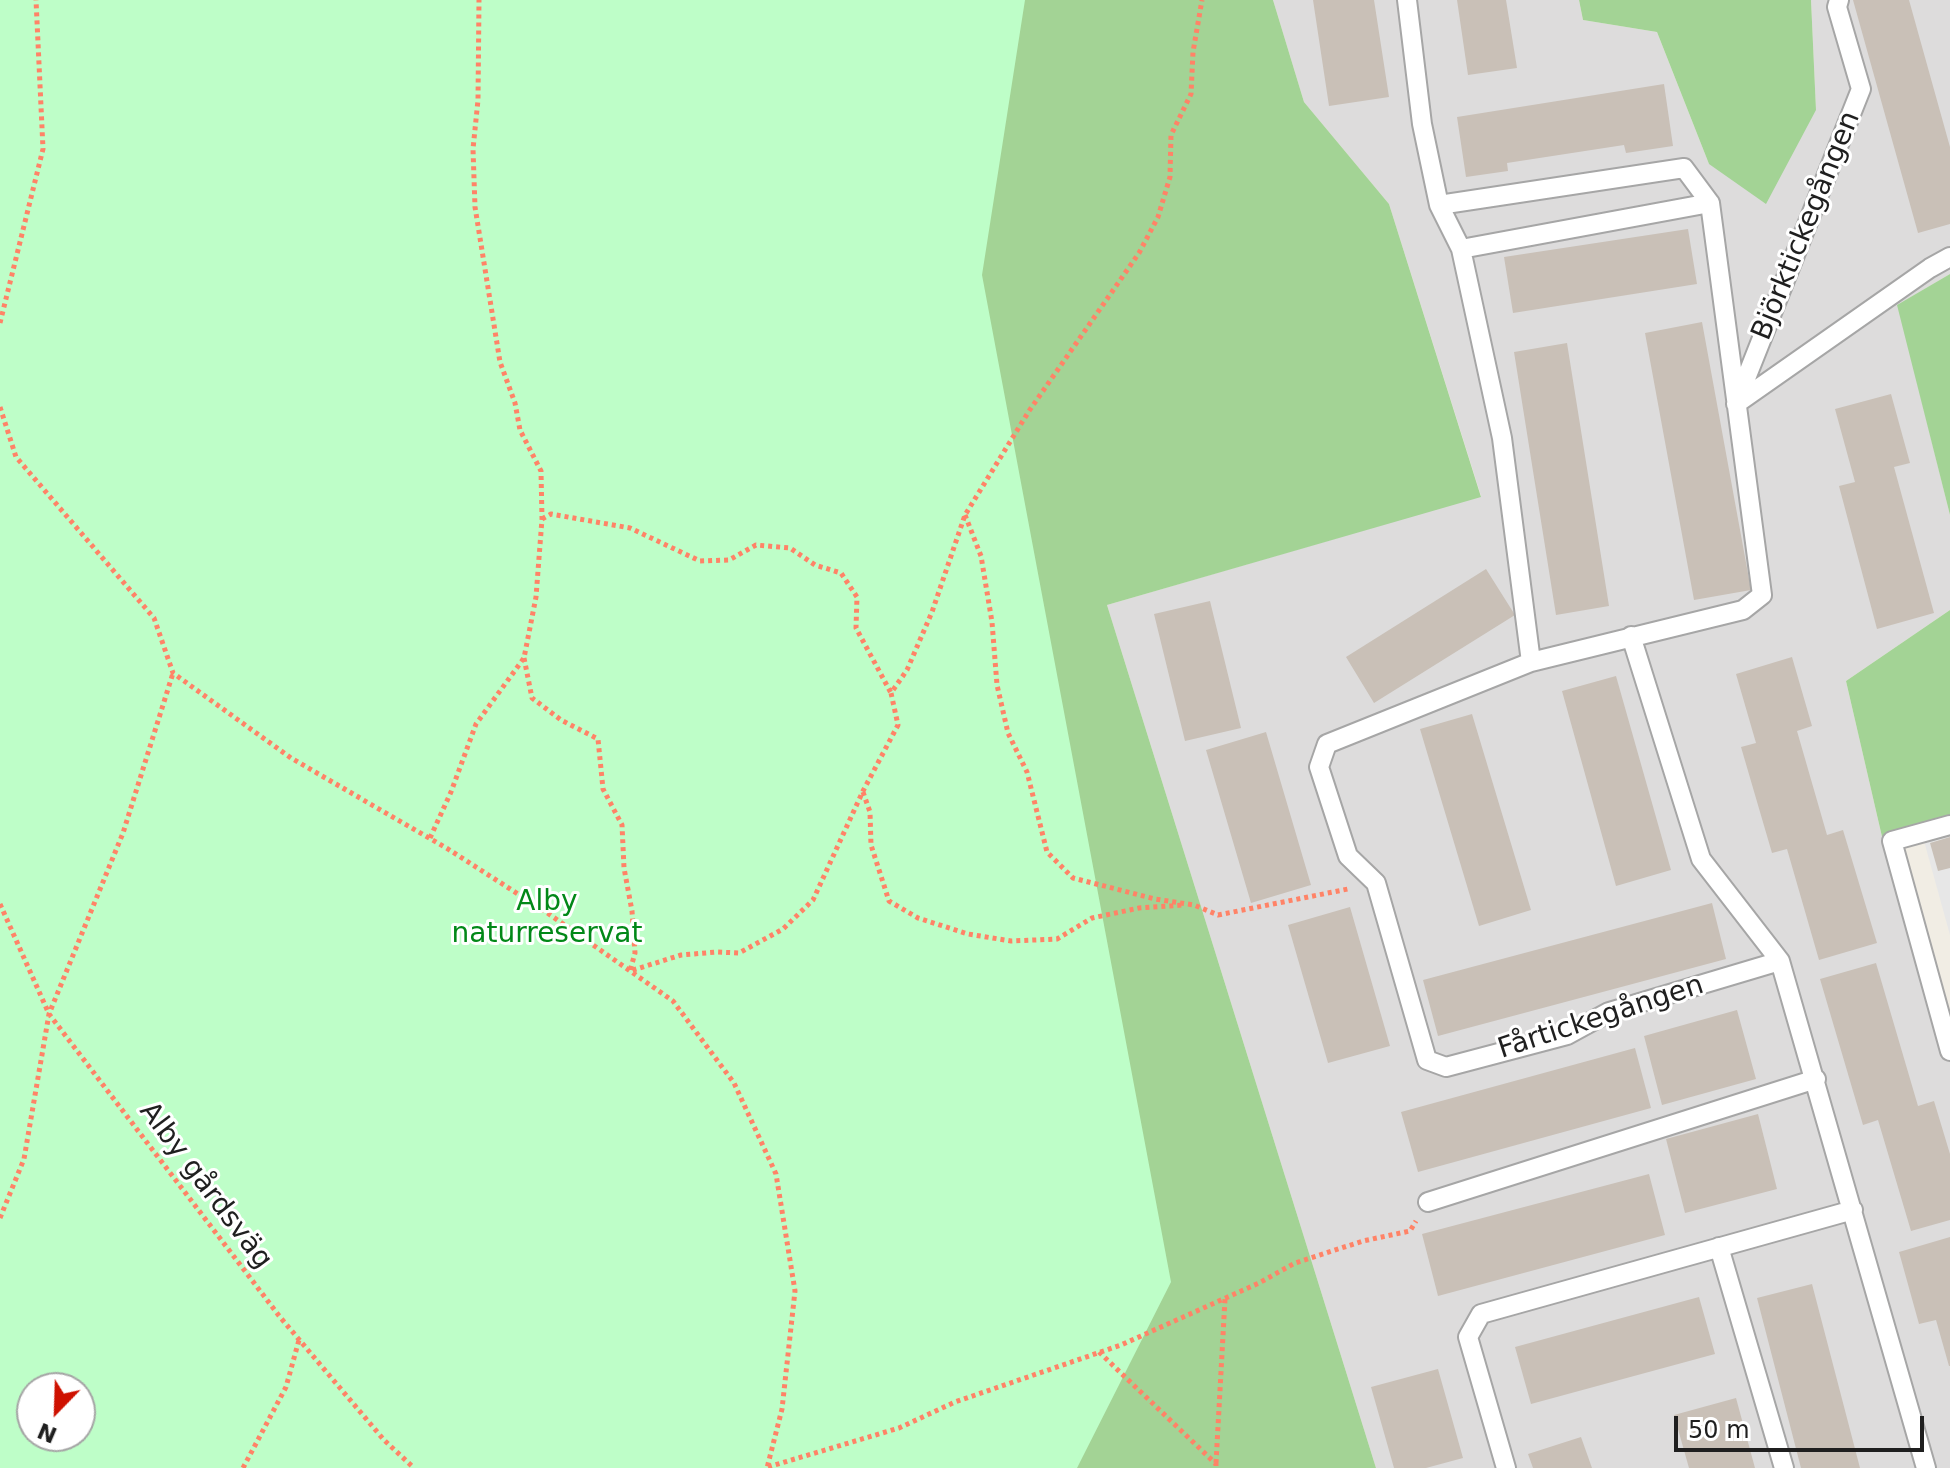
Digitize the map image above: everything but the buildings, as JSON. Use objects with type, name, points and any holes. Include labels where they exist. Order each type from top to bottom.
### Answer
[{"type":"lane","points":[[1407,0],[1422,124],[1439,205],[1461,249],[1502,438],[1531,662]]},
{"type":"lane","name":"Björktickegången","points":[[1736,404],[1861,89],[1837,7],[1839,0]]},
{"type":"lane","name":"Björktickegången","points":[[1327,744],[1531,662],[1743,610],[1762,595],[1710,203],[1684,168],[1439,205]]},
{"type":"lane","points":[[1461,249],[1710,203]]},
{"type":"lane","points":[[1736,404],[1950,257]]},
{"type":"lane","points":[[1631,636],[1701,859],[1780,961],[1926,1468]]},
{"type":"lane","name":"Fårtickegången","points":[[1327,744],[1319,767],[1348,856],[1376,883],[1427,1060],[1446,1067],[1567,1035],[1609,1012],[1780,961]]},
{"type":"lane","points":[[1950,825],[1892,841],[1950,1051]]},
{"type":"lane","points":[[1428,1202],[1816,1079]]},
{"type":"lane","points":[[1506,1468],[1468,1337],[1481,1314],[1853,1210]]},
{"type":"lane","points":[[1719,1247],[1784,1468]]},
{"type":"path","points":[[0,323],[43,149],[36,0]]},
{"type":"path","points":[[479,0],[478,100],[473,149],[475,207],[500,362],[515,403],[520,430],[541,471],[542,519],[536,597],[524,658],[532,698],[561,720],[598,739],[603,789],[622,825],[635,953],[630,971]]},
{"type":"path","points":[[891,693],[907,670],[932,612],[965,515],[1029,411],[1139,253],[1158,217],[1170,177],[1171,135],[1191,94],[1193,52],[1202,0]]},
{"type":"path","points":[[0,407],[16,457],[154,618],[173,673],[291,758],[430,838],[546,912],[673,1001],[734,1083],[776,1174],[795,1291],[782,1409],[767,1468]]},
{"type":"path","points":[[542,519],[551,514],[630,528],[700,561],[729,560],[756,545],[790,548],[815,565],[841,573],[857,597],[856,628],[891,693],[898,725],[863,791],[813,900],[783,929],[739,953],[681,955],[630,971]]},
{"type":"path","points":[[965,515],[981,556],[992,622],[997,685],[1005,721],[1027,772],[1047,852],[1073,878],[1155,899],[1194,905],[1218,915],[1376,883]]},
{"type":"path","points":[[430,838],[476,724],[524,658]]},
{"type":"path","points":[[0,1218],[24,1159],[49,1014],[123,833],[173,673]]},
{"type":"path","points":[[863,791],[870,812],[871,845],[889,901],[918,918],[968,934],[1011,941],[1057,939],[1092,918],[1139,908],[1194,905]]},
{"type":"path","name":"Alby gårdsväg","points":[[0,904],[49,1014],[299,1340],[384,1440],[414,1468]]},
{"type":"path","points":[[767,1468],[899,1428],[955,1402],[1121,1345],[1225,1299],[1295,1263],[1363,1241],[1410,1231],[1428,1202]]},
{"type":"path","points":[[1216,1466],[1225,1299]]},
{"type":"path","points":[[243,1468],[286,1387],[299,1340]]},
{"type":"path","points":[[1098,1352],[1216,1466]]},
{"type":"shaded area","points":[[1273,0],[1579,0],[1583,20],[1657,32],[1709,164],[1816,110],[1811,0],[1950,0],[1950,274],[1898,305],[1950,515],[1950,610],[1846,681],[1883,841],[1950,1017],[1950,1468],[1376,1468],[1107,605],[1481,496],[1389,204],[1304,102]]},
{"type":"shaded area","points":[[1950,834],[1950,935],[1924,841]]},
{"type":"green space","name":"Alby naturreservat","points":[[0,0],[1025,0],[982,275],[1171,1282],[1077,1468],[0,1468]]},
{"type":"green space","points":[[807,0],[1273,0],[1304,102],[1389,204],[1481,497],[1107,605],[1376,1468],[136,1468]]},
{"type":"green space","points":[[1579,0],[1811,0],[1816,110],[1766,204],[1709,164],[1657,32],[1583,20]]},
{"type":"green space","points":[[1950,274],[1950,515],[1897,305]]},
{"type":"green space","points":[[1950,610],[1950,821],[1883,841],[1846,681]]}]
